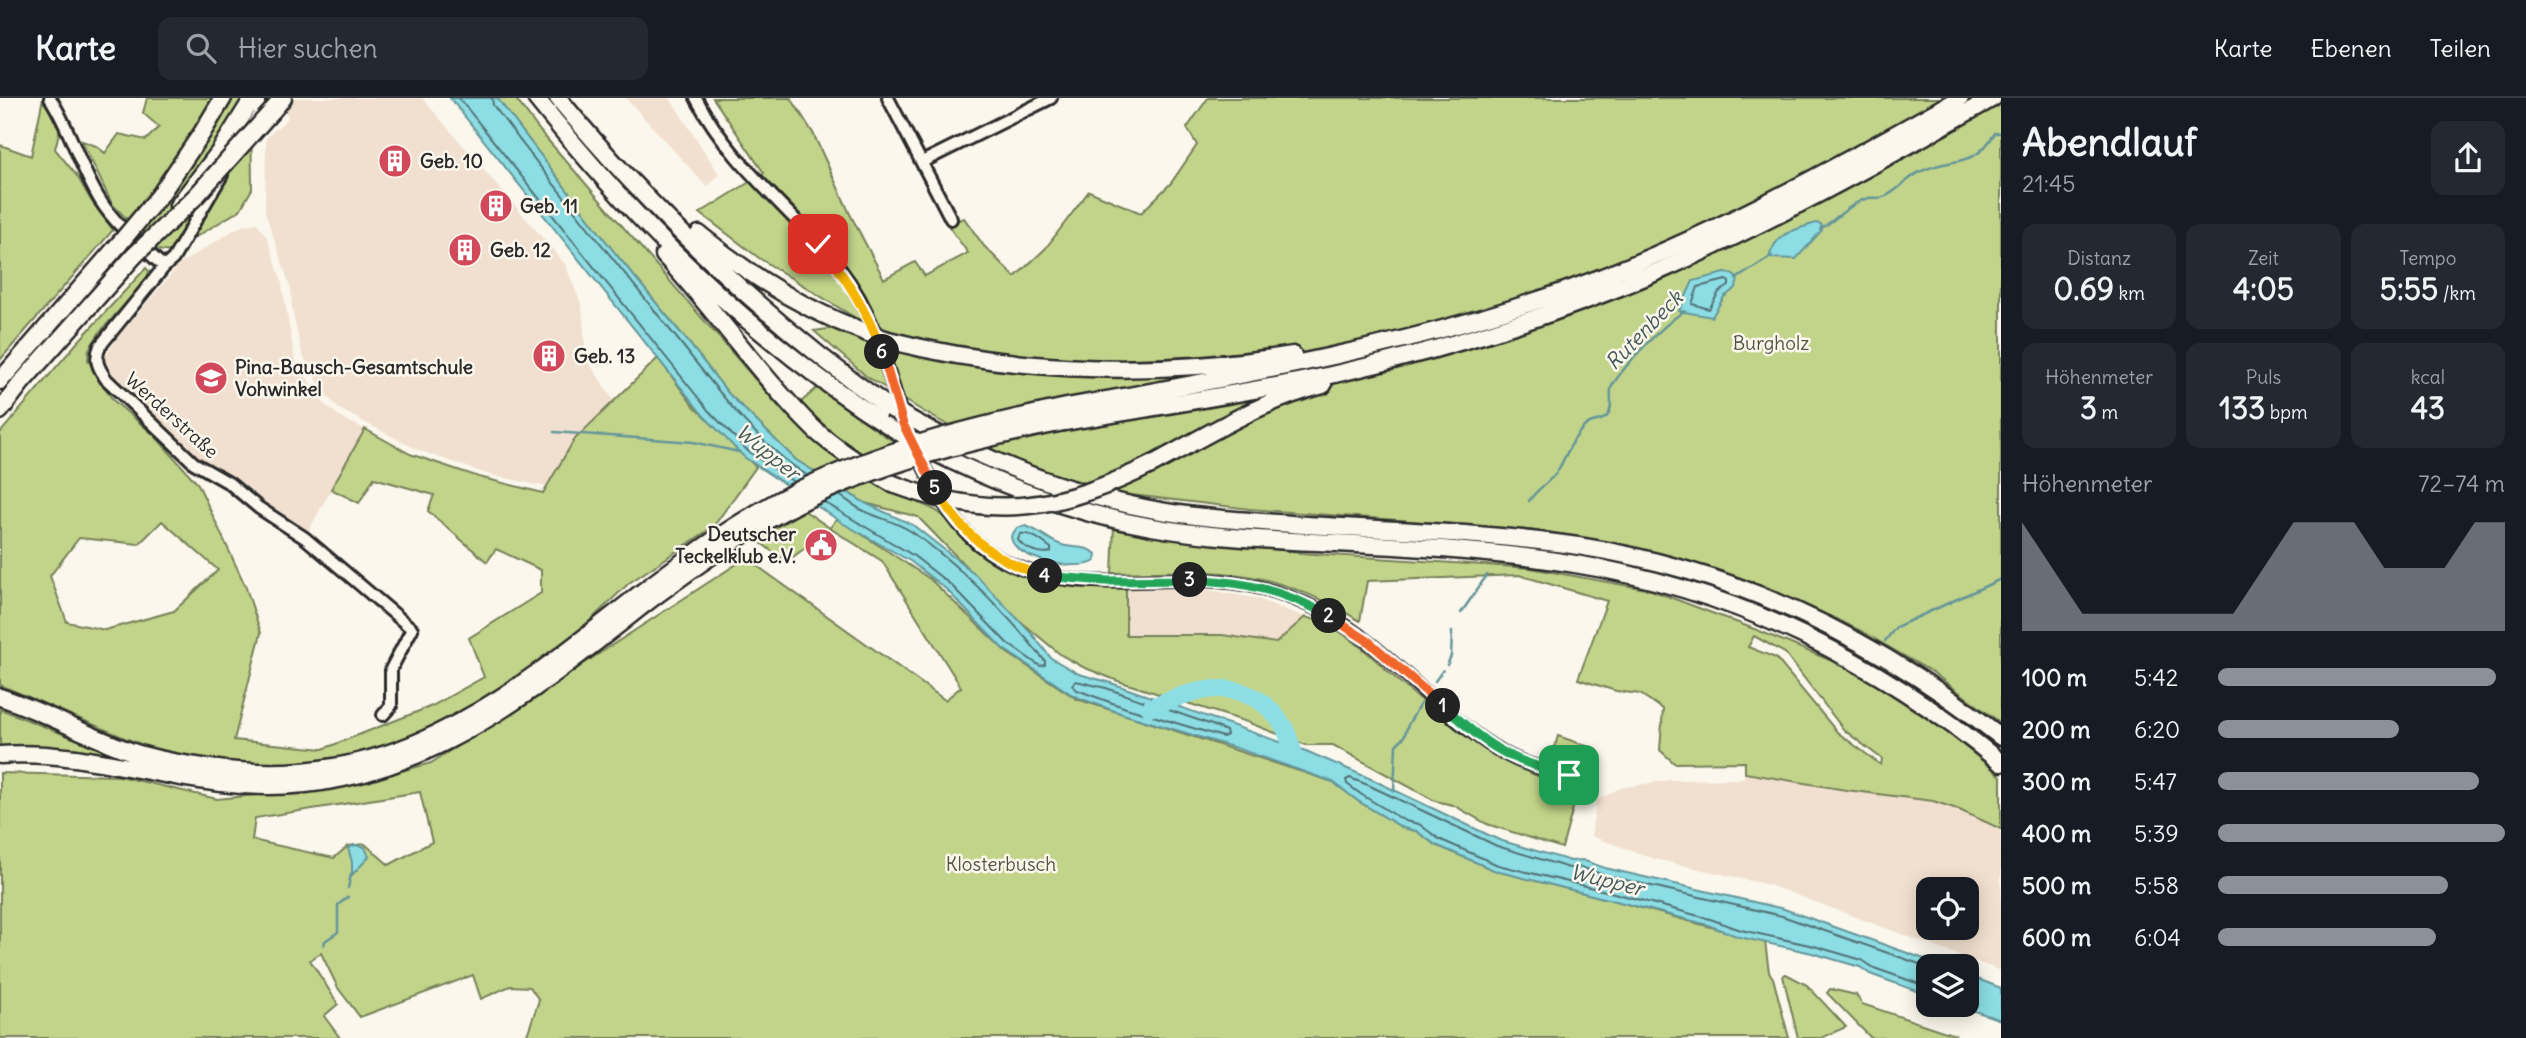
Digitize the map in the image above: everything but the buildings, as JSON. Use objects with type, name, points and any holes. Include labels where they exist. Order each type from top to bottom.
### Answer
[{"type":"highway","points":[[0,380],[167,185],[223,98]]},
{"type":"highway","points":[[0,411],[29,374],[134,256],[196,196],[283,98]]},
{"type":"highway","points":[[536,98],[637,216],[775,344],[842,395],[898,432],[985,477],[1038,497],[1152,527],[1248,539],[1501,554],[1611,570],[1684,589],[1754,614],[1843,655],[1914,697],[2001,763]]},
{"type":"highway","points":[[558,98],[589,136],[649,199],[736,282],[821,356],[890,408],[970,451],[1026,476],[1146,509],[1237,520],[1503,537],[1616,553],[1689,571],[1759,594],[1854,638],[1926,681],[2001,737]]},
{"type":"highway","points":[[566,98],[644,183],[728,258],[792,299],[888,340],[996,362],[1116,368],[1279,357],[1351,344],[1385,345]]},
{"type":"highway","points":[[1063,415],[1385,345],[1571,289],[1655,256],[1740,217],[1960,98]]},
{"type":"highway","points":[[0,755],[56,756],[181,771],[252,773],[312,771],[346,766],[403,749],[447,729],[493,702],[644,598],[705,546],[744,520],[826,478],[932,439],[1063,415],[1329,375],[1408,356],[1519,322],[1658,271],[1749,230],[1993,98]]},
{"type":"highway","points":[[152,237],[256,106]]},
{"type":"highway","points":[[637,216],[646,236],[683,275],[778,391],[816,430],[851,458],[893,484],[952,502],[1011,507],[1064,500],[1115,482],[1280,399],[1312,388],[1383,371],[1408,356]]},
{"type":"highway","points":[[0,697],[181,771]]},
{"type":"street","points":[[50,98],[101,202],[114,219],[164,267],[173,258],[259,98]]},
{"type":"street","points":[[696,98],[750,175],[818,244],[842,271],[859,297],[882,350],[903,424],[920,460],[950,513],[978,543],[1014,566],[1055,578],[1221,581],[1284,594],[1326,614],[1368,641],[1474,732],[1504,753],[1538,766],[1583,778]]},
{"type":"street","points":[[888,98],[951,219]]},
{"type":"street","points":[[922,162],[1051,98]]},
{"type":"street","name":"Werderstraße","points":[[164,267],[100,346],[97,367],[106,379],[194,463],[229,483],[258,508],[305,538],[412,629],[391,668],[391,706],[383,715]]},
{"type":"shaded area","points":[[281,98],[422,98],[565,264],[582,306],[586,358],[614,401],[574,441],[547,487],[487,474],[418,450],[339,409],[325,394],[302,354],[292,309],[291,289],[265,212],[266,138],[288,118]]},
{"type":"shaded area","points":[[626,98],[670,98],[719,174],[707,187]]},
{"type":"shaded area","name":"Pina-Bausch-Gesamtschule Vohwinkel","points":[[257,223],[267,237],[281,279],[295,360],[325,405],[345,420],[365,429],[306,535],[202,464],[152,418],[102,363],[115,340],[180,264],[234,230]]},
{"type":"shaded area","points":[[1126,589],[1203,589],[1255,598],[1305,617],[1276,643],[1222,635],[1126,635]]},
{"type":"shaded area","points":[[1745,773],[1933,801],[2001,829],[2001,971],[1979,963],[1979,954],[1955,954],[1917,940],[1979,940],[1979,877],[1916,877],[1916,939],[1769,885],[1655,859],[1591,836],[1596,801],[1620,788],[1669,780],[1744,779]]},
{"type":"green space","points":[[43,98],[60,129],[55,149],[77,176],[113,230],[0,360],[0,145],[31,156]]},
{"type":"green space","points":[[147,98],[251,98],[252,189],[240,210],[171,252],[158,250],[112,204],[82,141],[105,153],[119,134],[146,140],[159,127],[143,113]]},
{"type":"green space","points":[[497,98],[515,98],[540,131],[786,415],[817,388],[894,442],[845,462],[890,491],[940,514],[973,549],[1007,571],[1045,582],[1126,589],[1126,635],[1222,635],[1276,643],[1305,617],[1335,629],[1361,647],[1427,706],[1492,755],[1571,788],[1573,808],[1562,848],[1487,824],[1453,805],[1435,801],[1333,745],[1306,745],[1247,722],[1118,681],[1061,655],[1013,615],[918,517],[865,503],[796,460],[728,393],[615,253]]},
{"type":"green space","name":"Burgholz","points":[[713,98],[791,98],[813,133],[850,214],[884,279],[915,262],[925,276],[968,253],[947,224],[964,218],[984,246],[1015,277],[1045,249],[1089,191],[1141,213],[1171,183],[1197,145],[1187,128],[1208,98],[2001,98],[2001,723],[1932,672],[1859,630],[1765,586],[1691,562],[1543,531],[1250,509],[1124,494],[1058,475],[995,452],[866,376],[814,331],[865,324],[759,258],[700,213],[764,173]]},
{"type":"green space","points":[[146,268],[149,271],[147,279],[100,332],[89,349],[88,360],[113,400],[155,436],[198,484],[245,585],[261,633],[234,740],[323,749],[432,706],[484,677],[469,638],[541,593],[541,570],[496,549],[487,562],[428,511],[434,495],[374,478],[359,503],[331,489],[365,429],[410,454],[479,477],[543,493],[574,440],[658,358],[692,404],[756,467],[713,527],[629,583],[568,642],[472,707],[389,750],[309,767],[180,759],[0,685],[0,433]],"holes":[[[162,521],[218,570],[174,611],[105,630],[67,622],[50,576],[79,538],[139,544]]]},
{"type":"green space","name":"Klosterbusch","points":[[805,511],[830,528],[837,518],[930,579],[1006,652],[1077,699],[1333,782],[1358,801],[1403,828],[1416,831],[1436,845],[1496,871],[1765,942],[1769,972],[1789,1038],[526,1038],[539,1000],[530,987],[510,986],[481,999],[473,975],[360,1017],[338,988],[321,953],[310,960],[338,1004],[324,1016],[340,1038],[0,1038],[0,773],[119,776],[217,799],[347,786],[431,763],[746,558],[945,700],[961,687],[882,561],[831,529],[786,562],[756,539]],"holes":[[[420,792],[432,842],[389,865],[365,844],[348,846],[334,858],[252,840],[255,818]]]},
{"type":"green space","points":[[1114,525],[1300,553],[1530,568],[1651,590],[1856,671],[1948,733],[2001,776],[2001,829],[1933,801],[1745,773],[1745,762],[1674,763],[1660,750],[1663,709],[1640,694],[1616,691],[1578,679],[1607,601],[1519,575],[1367,581],[1360,621],[1297,589],[1268,580],[1211,572],[1112,573]],"holes":[[[1754,636],[1785,653],[1844,730],[1882,759],[1881,765],[1837,732],[1776,658],[1748,647]]]},
{"type":"green space","points":[[0,709],[136,763],[0,750]]},
{"type":"green space","points":[[1558,736],[1590,747],[1585,762],[1553,752]]},
{"type":"green space","points":[[1786,974],[1807,985],[1846,1027],[1821,1038],[1798,1038],[1783,976]]},
{"type":"green space","points":[[1830,989],[1856,995],[1862,1004],[1955,1035],[1953,1038],[1871,1038],[1827,993]]},
{"type":"water","points":[[450,98],[497,98],[615,253],[728,393],[796,460],[865,503],[913,525],[974,573],[1051,658],[1079,674],[1306,751],[1499,840],[1571,861],[1582,860],[1605,868],[1784,909],[1916,956],[1916,991],[1870,974],[1860,967],[1812,953],[1739,937],[1708,925],[1496,871],[1436,845],[1416,831],[1403,828],[1358,801],[1333,782],[1074,696],[1002,648],[947,590],[910,561],[844,524],[744,457],[703,415]]},
{"type":"water","points":[[1816,223],[1821,224],[1822,230],[1796,259],[1769,258],[1776,243],[1786,234]]},
{"type":"water","points":[[1725,273],[1738,279],[1736,288],[1724,297],[1712,317],[1679,311],[1693,281]]},
{"type":"water","points":[[1025,526],[1057,543],[1092,551],[1096,554],[1095,561],[1076,565],[1062,564],[1048,562],[1022,552],[1011,536],[1017,528]]},
{"type":"water","points":[[355,845],[365,847],[369,857],[352,875],[348,848]]},
{"type":"water","points":[[1979,980],[2001,988],[2001,1020],[1979,1012]]},
{"type":"waterway","name":"Rutenbeck","points":[[1820,229],[1859,201],[1881,198],[1922,171],[1971,157],[1987,145],[1995,133],[2001,133]]},
{"type":"waterway","name":"Rutenbeck","points":[[1736,279],[1772,256]]},
{"type":"waterway","name":"Rutenbeck","points":[[1529,501],[1555,474],[1580,431],[1588,424],[1608,415],[1611,388],[1627,365],[1655,335],[1684,311]]},
{"type":"waterway","points":[[554,432],[693,442],[739,452]]},
{"type":"waterway","name":"Rutenbeck","points":[[1461,613],[1487,575]]},
{"type":"waterway","points":[[1885,641],[1896,627],[2001,579]]},
{"type":"waterway","name":"Rutenbeck","points":[[1447,665],[1451,656],[1452,632]]},
{"type":"waterway","name":"Rutenbeck","points":[[1435,681],[1443,670]]},
{"type":"waterway","name":"Wupper","points":[[1150,708],[1205,690],[1240,691],[1256,698],[1284,727],[1295,758]]},
{"type":"waterway","name":"Rutenbeck","points":[[1394,791],[1396,745],[1404,737],[1420,704]]},
{"type":"waterway","points":[[348,888],[351,874]]},
{"type":"waterway","points":[[324,945],[325,941],[338,932],[338,905],[348,897]]},
{"type":"place","name":"Geb. 10","points":[[395,161]]},
{"type":"place","name":"Geb. 11","points":[[496,206]]},
{"type":"place","name":"Geb. 12","points":[[465,250]]},
{"type":"place","name":"Geb. 13","points":[[549,356]]},
{"type":"place","name":"Pina-Bausch-Gesamtschule Vohwinkel","points":[[211,378]]},
{"type":"place","name":"Deutscher Teckelklub e.V.","points":[[821,545]]},
{"type":"route","points":[[818,244],[842,271],[859,297],[882,350],[903,424],[937,491],[950,513],[964,529],[997,557],[1028,571],[1062,579],[1210,580],[1239,583],[1284,594],[1326,614],[1368,641],[1486,742],[1519,760],[1569,775]]}]
